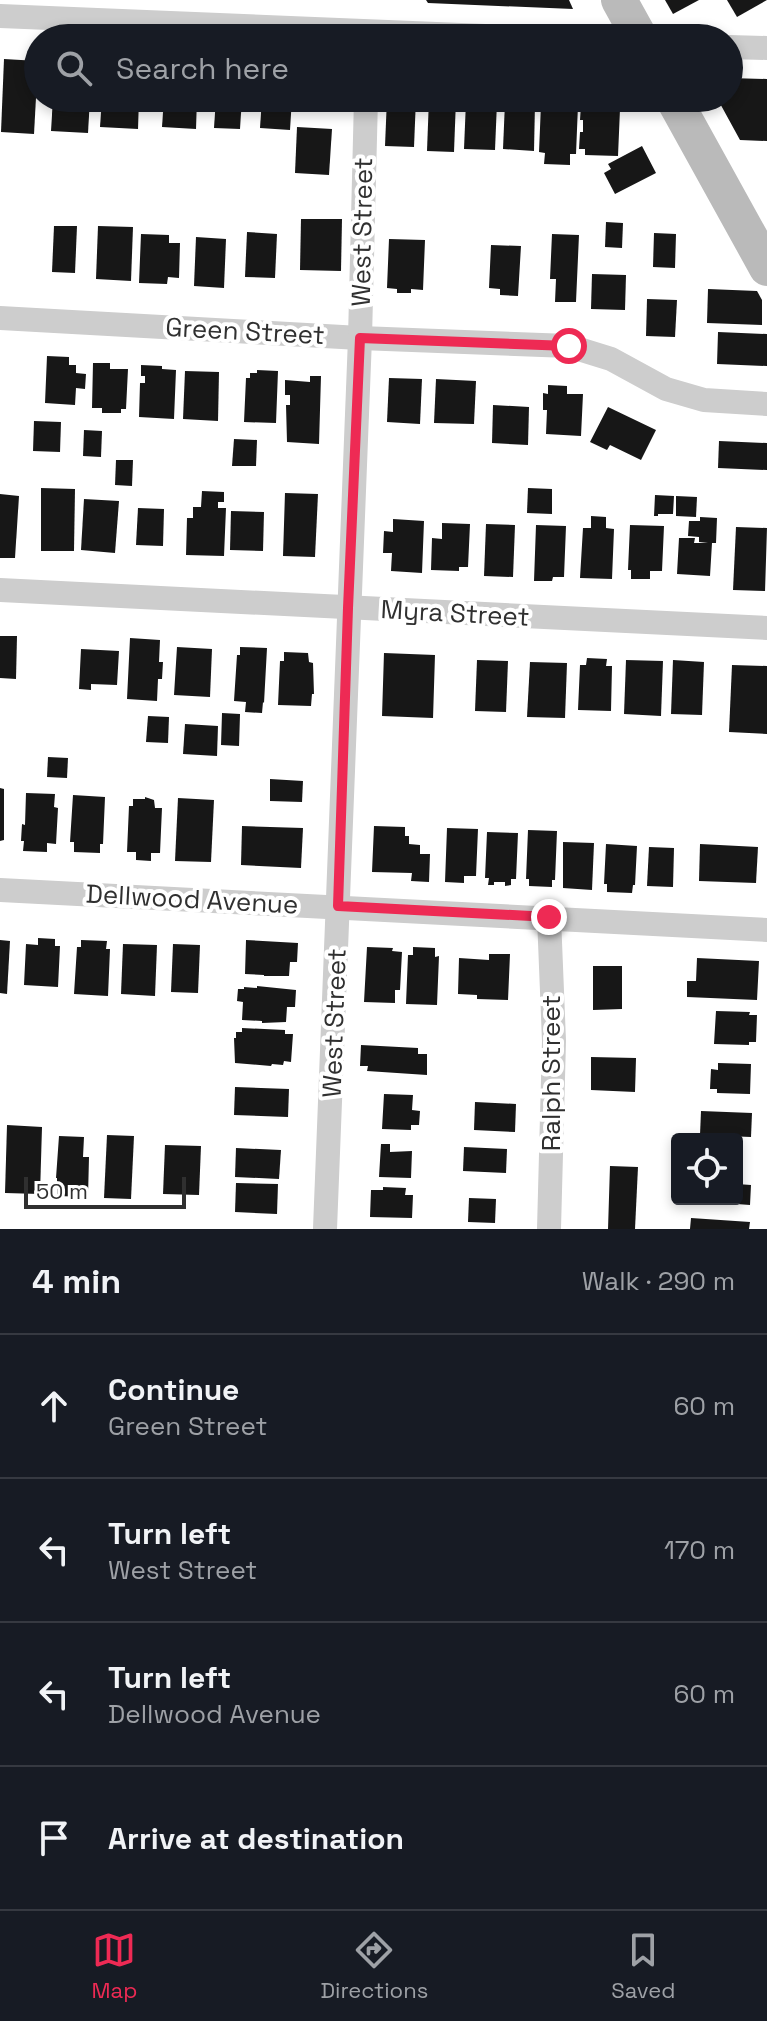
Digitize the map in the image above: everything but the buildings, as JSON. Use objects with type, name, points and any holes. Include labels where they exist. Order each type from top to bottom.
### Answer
[{"type":"main road","points":[[619,0],[632,24]]},
{"type":"main road","points":[[681,112],[767,268]]},
{"type":"street","points":[[0,16],[155,24]]},
{"type":"street","points":[[743,47],[767,48]]},
{"type":"street","name":"West Street","points":[[325,1229],[360,338],[366,112]]},
{"type":"street","name":"Green Street","points":[[0,318],[569,346],[611,359],[666,389],[704,400],[767,404]]},
{"type":"street","name":"Myra Street","points":[[0,590],[767,628]]},
{"type":"street","name":"Dellwood Avenue","points":[[0,890],[767,930]]},
{"type":"street","name":"Ralph Street","points":[[549,917],[554,1041],[549,1229]]},
{"type":"route","points":[[549,917],[338,906],[348,608],[360,338],[569,346]]}]
